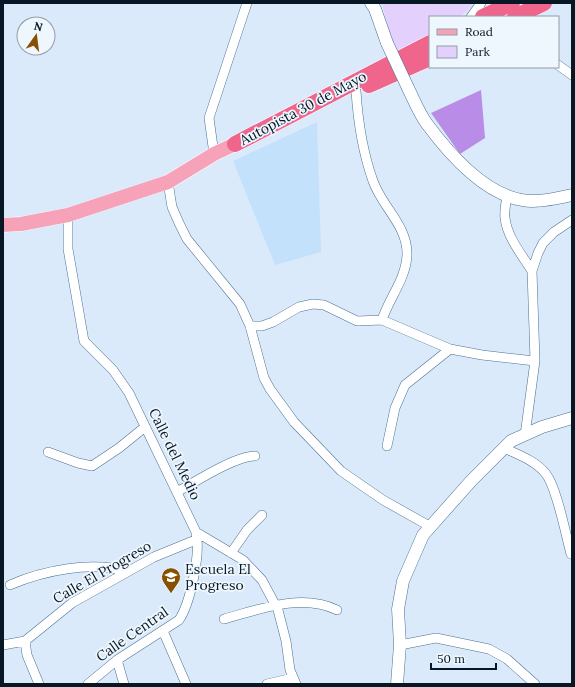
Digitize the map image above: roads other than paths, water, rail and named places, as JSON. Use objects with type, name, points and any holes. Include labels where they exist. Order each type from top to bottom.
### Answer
[{"type":"highway","points":[[485,16],[512,3]]},
{"type":"highway","points":[[517,16],[544,3]]},
{"type":"highway","name":"Autopista 30 de Mayo","points":[[234,144],[429,44]]},
{"type":"highway","name":"Autopista 30 de Mayo","points":[[234,144],[279,131],[356,92],[429,58]]},
{"type":"main road","points":[[373,5],[387,43],[408,88],[426,122],[450,153],[483,182],[507,196],[532,201],[572,195]]},
{"type":"main road","points":[[3,225],[21,224],[68,215],[168,182],[214,154],[234,144]]},
{"type":"main road","points":[[396,684],[400,645],[398,609],[403,581],[423,535],[471,481],[511,441],[542,427],[572,418]]},
{"type":"street","points":[[214,154],[209,118],[247,3]]},
{"type":"street","points":[[472,16],[481,3]]},
{"type":"street","points":[[559,67],[572,75]]},
{"type":"street","points":[[356,92],[359,125],[373,181],[379,197],[402,230],[407,254],[404,274],[382,320]]},
{"type":"street","points":[[168,182],[172,207],[187,239],[240,304],[250,326],[257,357],[270,389],[294,422],[341,471],[364,488],[431,527]]},
{"type":"street","points":[[507,196],[505,218],[507,227],[512,240],[532,271]]},
{"type":"street","name":"Calle del Medio","points":[[68,215],[68,249],[84,341],[113,370],[129,393],[197,535]]},
{"type":"street","points":[[525,435],[535,361],[535,317],[532,271],[543,243],[554,232],[572,220]]},
{"type":"street","points":[[250,326],[262,326],[273,322],[299,307],[313,304],[324,305],[358,321],[382,320],[450,349],[482,355],[535,361]]},
{"type":"street","points":[[387,446],[395,408],[405,385],[450,349]]},
{"type":"street","points":[[48,452],[78,463],[92,466],[119,448],[145,427]]},
{"type":"street","points":[[504,448],[530,461],[547,475],[571,554]]},
{"type":"street","points":[[177,492],[234,462],[249,456],[255,456]]},
{"type":"street","points":[[231,553],[247,530],[262,515]]},
{"type":"street","points":[[197,535],[243,560],[262,580],[276,606],[295,681],[266,684]]},
{"type":"street","name":"Calle El Progreso","points":[[3,645],[25,640],[72,603],[126,572],[197,535]]},
{"type":"street","name":"Calle Central","points":[[88,684],[117,660],[174,624],[183,614],[191,589],[197,553],[197,535]]},
{"type":"street","points":[[10,585],[31,576],[81,568],[117,569],[126,572]]},
{"type":"street","points":[[224,619],[276,606],[305,601],[319,603],[337,610]]},
{"type":"street","points":[[163,631],[186,684]]},
{"type":"street","points":[[400,645],[436,638],[489,649],[507,659],[535,684]]},
{"type":"street","points":[[25,640],[27,655],[39,684]]},
{"type":"street","points":[[117,660],[124,684]]},
{"type":"place","name":"Escuela El Progreso","points":[[171,594]]}]
